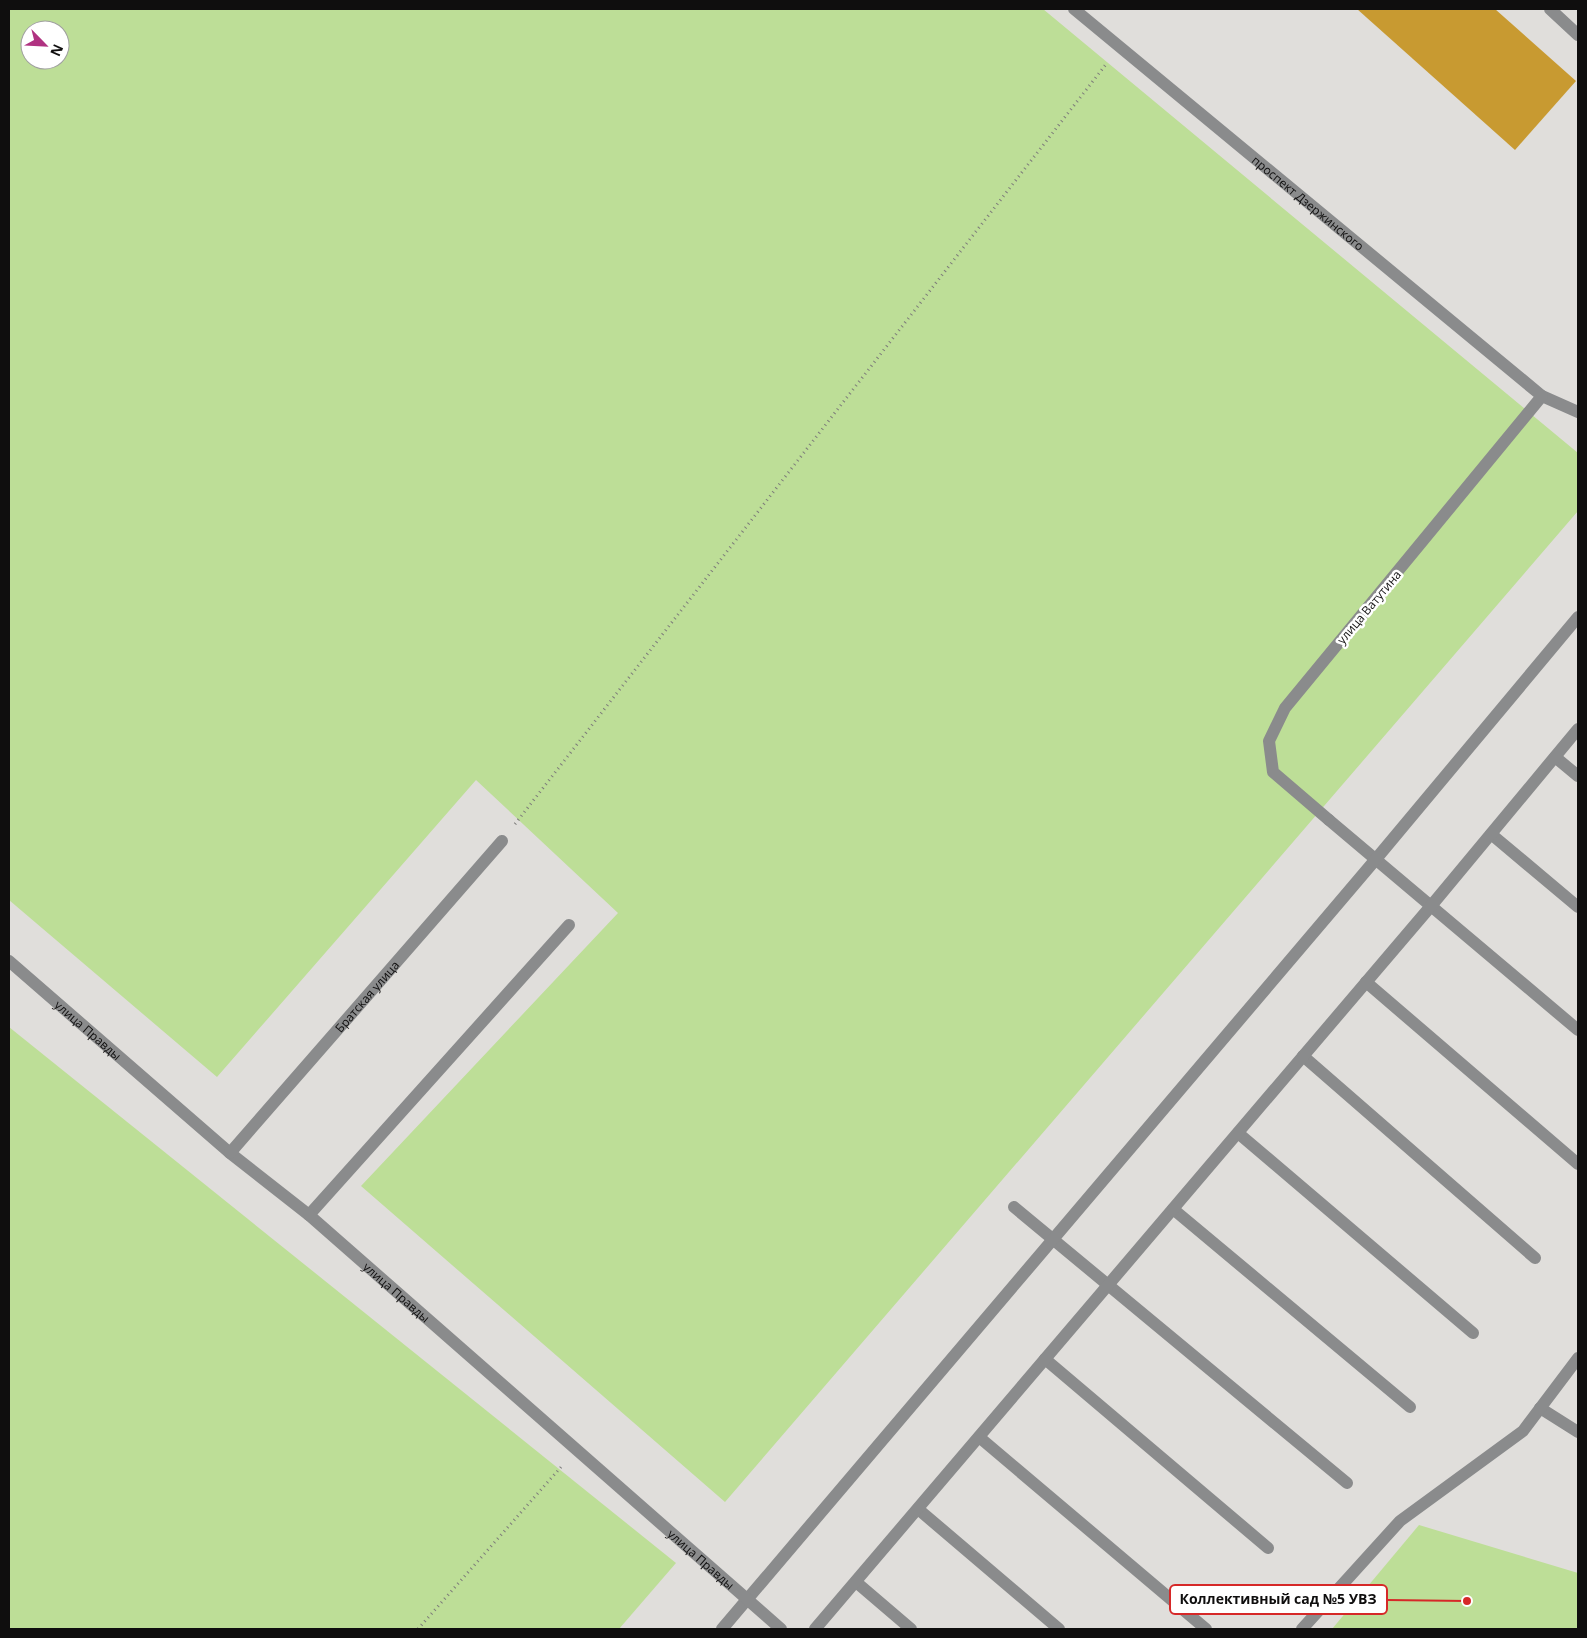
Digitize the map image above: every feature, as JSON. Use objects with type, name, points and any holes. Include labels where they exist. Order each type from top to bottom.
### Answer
[{"type":"street","name":"проспект Дзержинского","points":[[1074,9],[1542,396],[1578,412]]},
{"type":"street","points":[[1550,9],[1578,35]]},
{"type":"street","name":"улица Ватутина","points":[[1542,396],[1285,708],[1269,741],[1273,772],[1578,1030]]},
{"type":"street","points":[[722,1629],[1376,859],[1578,617]]},
{"type":"street","points":[[815,1629],[1431,906],[1578,729]]},
{"type":"street","points":[[1555,757],[1578,776]]},
{"type":"street","points":[[1491,834],[1578,907]]},
{"type":"street","name":"Братская улица","points":[[230,1153],[502,841]]},
{"type":"street","points":[[308,1215],[569,925]]},
{"type":"street","name":"улица Правды","points":[[9,961],[230,1153],[308,1215],[780,1629]]},
{"type":"street","points":[[1366,982],[1578,1164]]},
{"type":"street","points":[[1303,1056],[1535,1258]]},
{"type":"street","points":[[1238,1133],[1473,1332]]},
{"type":"street","points":[[1014,1207],[1347,1483]]},
{"type":"street","points":[[1173,1209],[1410,1407]]},
{"type":"street","points":[[1302,1629],[1400,1521],[1523,1431],[1578,1358]]},
{"type":"street","points":[[1045,1359],[1268,1548]]},
{"type":"street","points":[[1540,1408],[1578,1432]]},
{"type":"street","points":[[979,1437],[1206,1629]]},
{"type":"street","points":[[918,1509],[1059,1629]]},
{"type":"street","points":[[856,1582],[911,1629]]},
{"type":"path","points":[[502,841],[1120,47]]},
{"type":"path","points":[[418,1629],[576,1450]]},
{"type":"green space","points":[[9,9],[1043,9],[1578,453],[1578,511],[725,1502],[361,1186],[618,913],[476,780],[217,1077],[9,900]]},
{"type":"green space","points":[[9,1027],[676,1563],[619,1629],[9,1629]]},
{"type":"green space","points":[[1419,1525],[1578,1573],[1578,1629],[1332,1629]]},
{"type":"building","points":[[1357,9],[1495,9],[1576,81],[1515,150]]},
{"type":"place","name":"Коллективный сад №5 УВЗ","points":[[1467,1601]]}]
